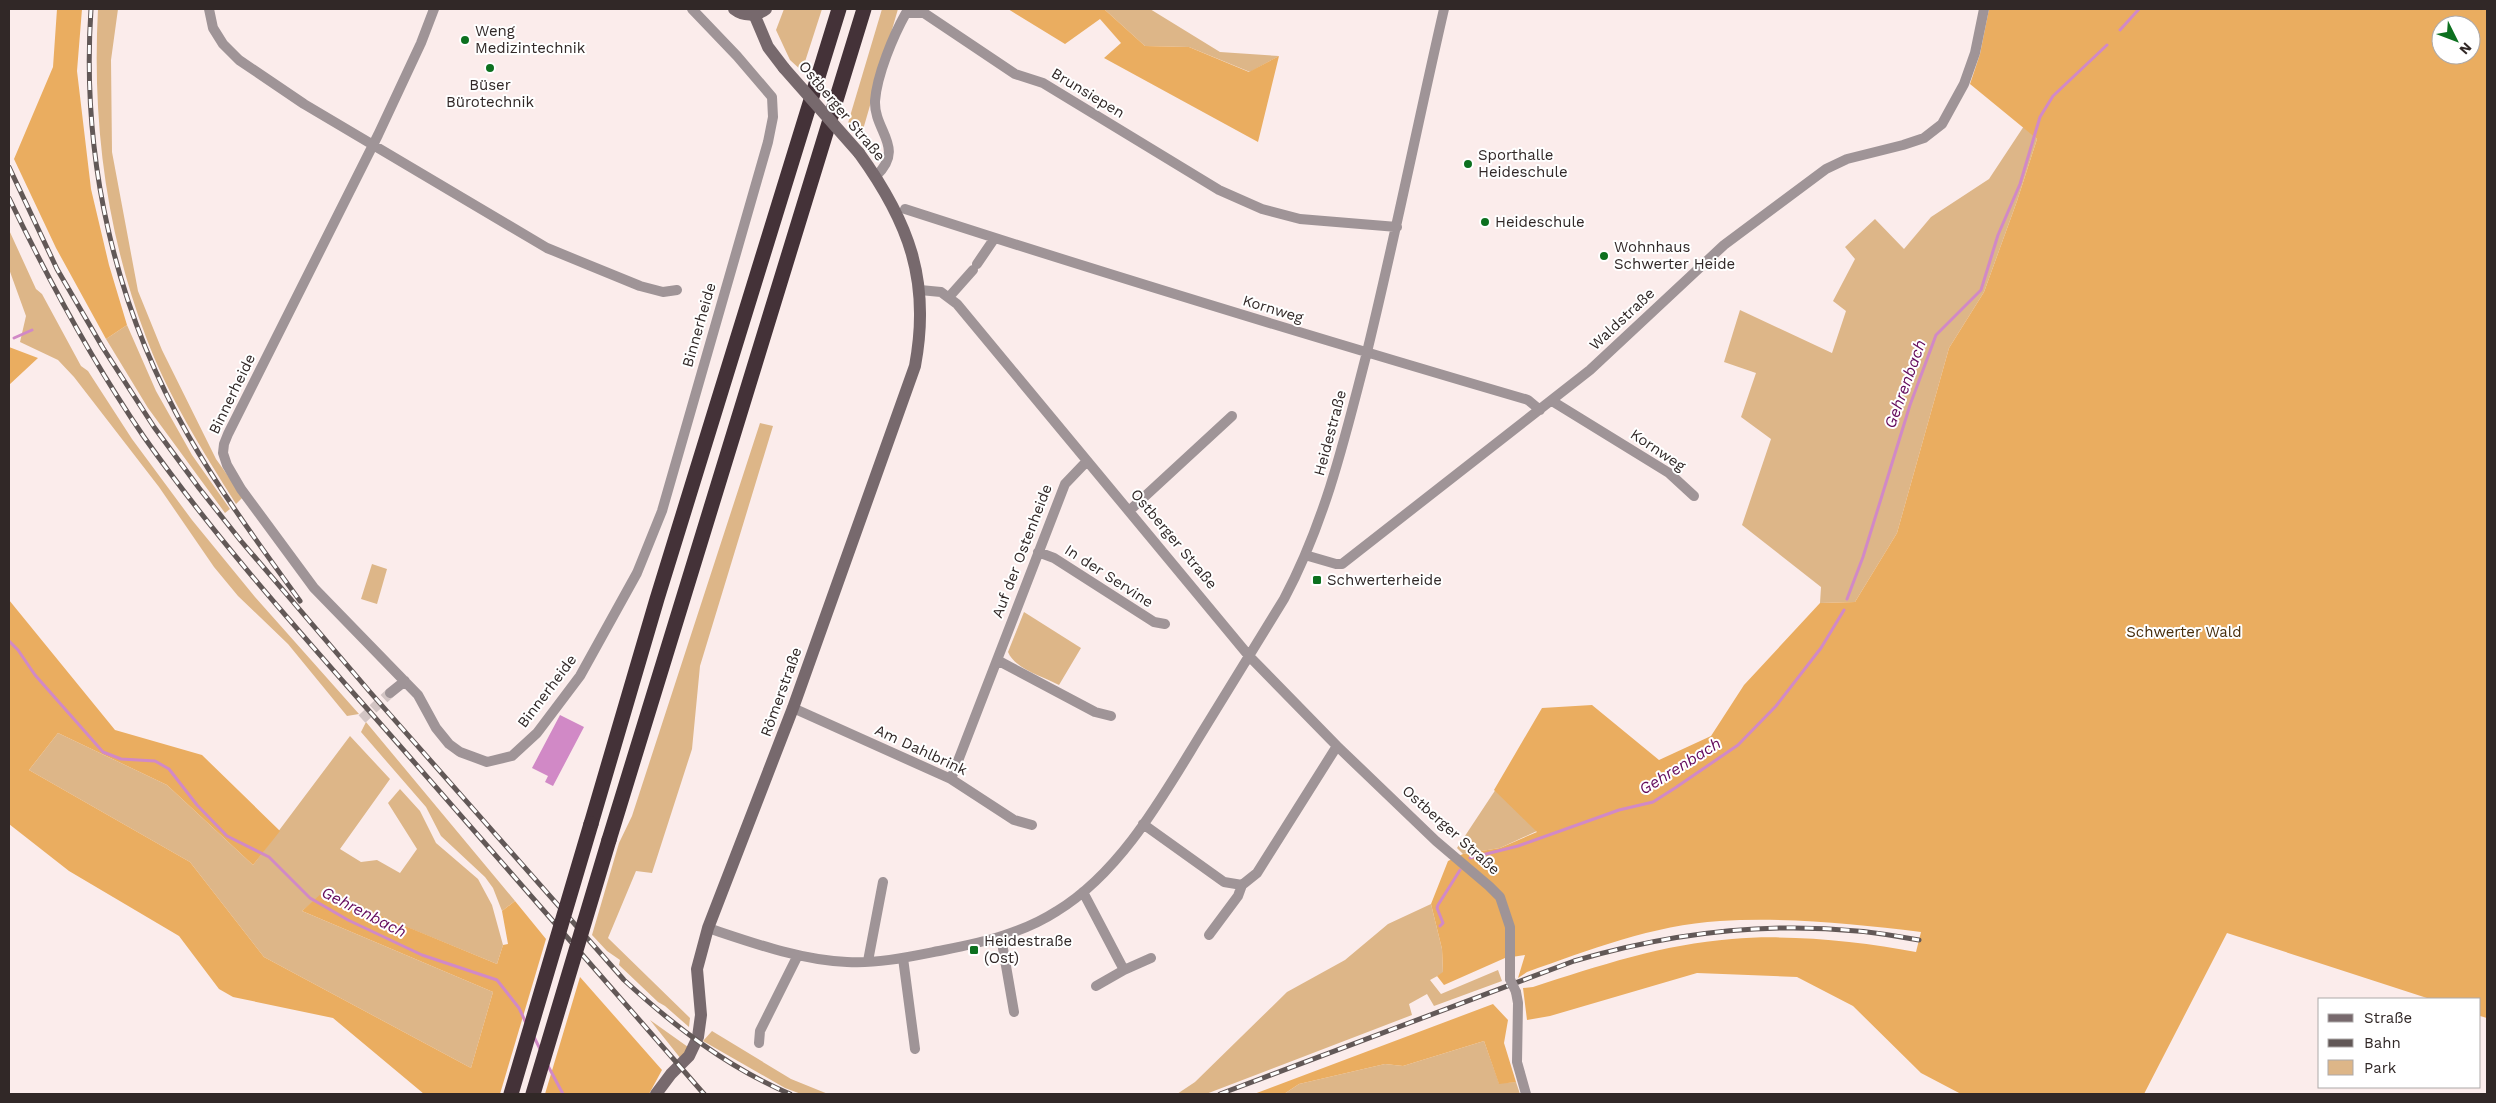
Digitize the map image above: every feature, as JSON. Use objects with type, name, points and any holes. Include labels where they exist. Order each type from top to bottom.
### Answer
[{"type":"highway","points":[[511,1094],[657,599],[839,9]]},
{"type":"highway","points":[[533,1094],[864,9]]},
{"type":"street","name":"Binnerheide","points":[[209,9],[213,28],[222,44],[239,60],[304,104],[372,145],[547,248],[640,286],[663,292],[677,290]]},
{"type":"street","name":"Binnerheide","points":[[434,9],[421,43],[378,135],[228,434],[223,453],[227,465],[241,490],[314,588],[418,695],[436,728],[449,744],[460,752],[487,762],[512,756],[536,733],[580,676],[637,573],[662,511],[773,117],[772,97],[737,56],[692,9]]},
{"type":"street","points":[[734,9],[745,14],[760,12]]},
{"type":"street","name":"Heidestraße","points":[[708,928],[798,955],[848,963],[902,958],[1001,938],[1058,911],[1083,892],[1130,842],[1284,599],[1305,555],[1338,467],[1397,226],[1444,9]]},
{"type":"street","name":"Waldstraße","points":[[1305,555],[1342,564],[1590,370],[1724,245],[1826,169],[1846,159],[1924,138],[1942,124],[1964,84],[1975,53],[1984,9]]},
{"type":"street","name":"Ostberger Straße","points":[[760,12],[768,47],[784,68],[859,153],[876,176],[895,209],[911,249],[920,290]]},
{"type":"street","name":"Brunsiepen","points":[[876,176],[888,160],[889,151],[889,144],[876,108],[878,86],[896,30],[906,13],[924,13],[1015,74],[1043,83],[1219,190],[1262,209],[1293,217],[1397,226]]},
{"type":"street","name":"Kornweg","points":[[905,209],[994,239],[1366,353],[1528,400],[1540,410]]},
{"type":"street","points":[[920,290],[933,290],[949,297],[975,267],[994,239]]},
{"type":"street","name":"Römerstraße","points":[[656,1094],[688,1056],[698,1037],[701,1015],[697,969],[708,928],[793,708],[911,382],[919,345],[920,290]]},
{"type":"street","name":"Ostberger Straße","points":[[949,297],[1249,656],[1337,746],[1436,841],[1500,897],[1510,927],[1510,979],[1516,992],[1518,1003],[1517,1062],[1526,1094]]},
{"type":"street","name":"Kornweg","points":[[1552,401],[1669,473],[1694,496]]},
{"type":"street","points":[[1129,511],[1232,416]]},
{"type":"street","name":"Auf der Ostenheide","points":[[950,779],[1065,484],[1087,460]]},
{"type":"street","name":"In der Servine","points":[[1038,552],[1054,558],[1154,622],[1165,624]]},
{"type":"street","points":[[997,660],[1095,712],[1111,716]]},
{"type":"street","points":[[390,694],[405,681]]},
{"type":"street","name":"Am Dahlbrink","points":[[793,708],[950,779],[1014,820],[1032,825]]},
{"type":"street","points":[[1209,935],[1238,896],[1242,885],[1257,873],[1337,746]]},
{"type":"street","points":[[1143,824],[1224,882],[1242,885]]},
{"type":"street","points":[[868,961],[883,882]]},
{"type":"street","points":[[1083,892],[1124,970]]},
{"type":"street","points":[[1001,938],[1014,1012]]},
{"type":"street","points":[[759,1043],[760,1031],[798,955]]},
{"type":"street","points":[[902,958],[914,1049]]},
{"type":"street","points":[[1096,986],[1124,970],[1151,958]]},
{"type":"green space","points":[[57,9],[82,9],[77,71],[91,189],[109,265],[127,325],[106,339],[56,248],[14,159],[53,67]]},
{"type":"green space","points":[[98,9],[118,9],[111,60],[112,152],[138,291],[162,350],[216,459],[243,497],[236,504],[175,402],[155,359],[132,297],[112,217],[100,134],[97,93]]},
{"type":"green space","points":[[784,9],[822,9],[802,71],[790,60],[776,30]]},
{"type":"green space","points":[[882,9],[898,9],[860,140],[848,123]]},
{"type":"green space","points":[[1008,9],[1104,9],[1145,46],[1189,47],[1249,72],[1279,56],[1258,142],[1104,58],[1121,43],[1100,19],[1065,44]]},
{"type":"green space","points":[[1104,9],[1150,9],[1220,52],[1279,56],[1250,72],[1189,47],[1145,46]]},
{"type":"green space","name":"Schwerter Wald","points":[[1989,9],[2487,9],[2487,1018],[2481,1016],[2481,998],[2427,998],[2227,933],[2144,1094],[1961,1094],[1921,1073],[1853,1006],[1797,977],[1697,973],[1550,1016],[1527,1020],[1523,988],[1533,987],[1656,951],[1732,939],[1776,937],[1848,942],[1916,952],[1921,932],[1846,924],[1770,920],[1695,923],[1622,940],[1527,972],[1518,978],[1525,955],[1505,958],[1444,985],[1437,976],[1443,972],[1442,949],[1431,904],[1448,861],[1463,854],[1500,848],[1537,832],[1494,790],[1542,708],[1592,705],[1659,760],[1711,736],[1744,685],[1820,603],[1855,602],[1897,533],[1949,348],[1984,292],[2037,139],[1970,84],[1980,54]]},
{"type":"green space","points":[[2024,126],[2037,139],[1984,292],[1949,348],[1897,533],[1855,602],[1820,603],[1821,587],[1742,525],[1771,439],[1741,417],[1756,373],[1724,362],[1740,310],[1832,353],[1846,311],[1833,301],[1855,259],[1845,247],[1875,219],[1904,249],[1931,217],[1989,179]]},
{"type":"green space","points":[[9,230],[36,289],[42,294],[81,366],[88,371],[132,439],[192,520],[255,597],[359,714],[347,716],[288,644],[238,596],[214,567],[159,487],[74,377],[58,360],[20,342],[26,316],[9,269]]},
{"type":"green space","points":[[127,325],[156,391],[192,455],[230,509],[225,513],[148,408],[106,339]]},
{"type":"green space","points":[[9,347],[38,358],[9,385]]},
{"type":"green space","points":[[760,423],[773,426],[700,666],[692,749],[652,873],[636,871],[608,938],[690,1018],[689,1027],[658,1002],[619,965],[620,960],[607,951],[592,935],[619,843],[632,816]]},
{"type":"green space","points":[[372,564],[387,569],[377,604],[361,599]]},
{"type":"green space","points":[[9,600],[115,730],[202,755],[280,831],[253,865],[167,785],[58,733],[29,770],[190,862],[264,957],[471,1068],[493,992],[302,911],[323,892],[497,964],[503,945],[508,944],[502,911],[515,901],[546,939],[500,1094],[424,1094],[333,1018],[233,997],[219,989],[179,936],[69,871],[9,824]]},
{"type":"green space","points":[[1024,612],[1081,648],[1059,685],[1023,668],[1008,652]]},
{"type":"green space","points":[[366,722],[515,901],[502,911],[493,888],[485,877],[441,836],[426,807],[361,732]]},
{"type":"green space","points":[[58,733],[167,785],[253,865],[350,736],[390,779],[340,849],[361,862],[377,860],[400,873],[417,849],[388,803],[400,789],[420,811],[436,843],[478,879],[492,905],[503,945],[497,964],[324,893],[302,911],[493,992],[471,1068],[264,957],[190,862],[29,770]]},
{"type":"green space","points":[[1496,789],[1537,831],[1500,848],[1463,854],[1457,848]]},
{"type":"green space","points":[[1431,904],[1442,949],[1443,973],[1430,980],[1441,994],[1498,970],[1502,981],[1434,1006],[1427,994],[1409,1004],[1412,1015],[1206,1094],[1177,1094],[1195,1082],[1287,992],[1345,960],[1388,924]]},
{"type":"green space","points":[[580,977],[662,1070],[649,1094],[545,1094]]},
{"type":"green space","points":[[1493,1004],[1508,1020],[1504,1043],[1516,1082],[1499,1084],[1484,1041],[1403,1066],[1385,1064],[1299,1084],[1284,1094],[1254,1094]]},
{"type":"green space","points":[[650,1020],[688,1047],[681,1059]]},
{"type":"green space","points":[[712,1031],[791,1079],[828,1094],[801,1094],[785,1088],[703,1041]]},
{"type":"green space","points":[[1484,1041],[1499,1083],[1516,1082],[1520,1094],[1284,1094],[1299,1084],[1385,1064],[1403,1066]]},
{"type":"shaded area","points":[[560,715],[584,727],[553,786],[545,782],[548,776],[532,768]]},
{"type":"waterway","name":"Gehrenbach","points":[[2120,30],[2139,9]]},
{"type":"waterway","name":"Gehrenbach","points":[[1847,599],[1863,557],[1910,405],[1936,335],[1981,290],[1998,235],[2020,184],[2040,117],[2053,96],[2107,45]]},
{"type":"waterway","points":[[14,338],[32,330]]},
{"type":"waterway","name":"Gehrenbach","points":[[1470,858],[1518,846],[1619,810],[1653,802],[1675,788],[1738,745],[1776,706],[1821,648],[1844,610]]},
{"type":"waterway","name":"Gehrenbach","points":[[9,641],[18,650],[35,675],[103,752],[121,759],[155,761],[169,769],[197,805],[227,836],[269,857],[310,898],[348,920],[422,955],[497,980],[519,1008],[526,1023]]},
{"type":"waterway","points":[[1440,926],[1443,923],[1437,908],[1438,905],[1460,870]]},
{"type":"waterway","name":"Gehrenbach","points":[[534,1037],[541,1051]]},
{"type":"waterway","name":"Gehrenbach","points":[[547,1064],[563,1094]]},
{"type":"tunnel","points":[[362,719],[390,693]]},
{"type":"railway","points":[[91,9],[89,64],[92,120],[98,175],[108,229],[122,282],[140,334],[162,385],[201,457],[242,520],[300,601]]},
{"type":"railway","points":[[9,167],[57,269],[103,348],[154,427],[241,541],[370,692],[624,980],[702,1044],[745,1071],[790,1094]]},
{"type":"railway","points":[[9,198],[89,350],[144,437],[174,479],[305,638],[704,1094]]},
{"type":"railway","points":[[1220,1094],[1574,961],[1616,950],[1702,934],[1788,928],[1832,929],[1919,940]]},
{"type":"place","name":"Weng Medizintechnik","points":[[465,40]]},
{"type":"place","name":"Büser Bürotechnik","points":[[490,68]]},
{"type":"place","name":"Sporthalle Heideschule","points":[[1468,164]]},
{"type":"place","name":"Heideschule","points":[[1485,222]]},
{"type":"place","name":"Wohnhaus Schwerter Heide","points":[[1604,256]]},
{"type":"place","name":"Schwerterheide","points":[[1317,580]]},
{"type":"place","name":"Heidestraße (Ost)","points":[[974,950]]}]
